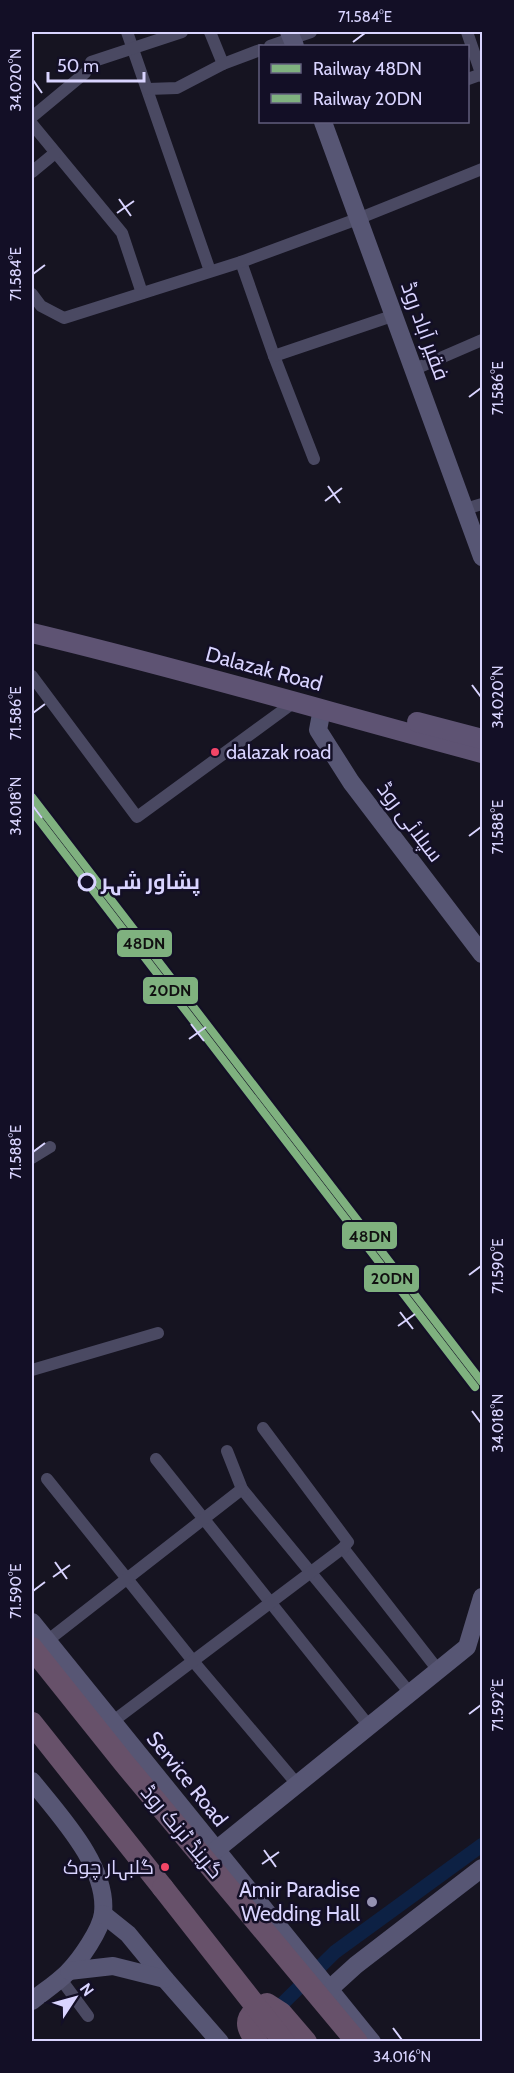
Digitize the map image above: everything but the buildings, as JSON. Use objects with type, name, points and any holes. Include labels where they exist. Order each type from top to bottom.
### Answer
[{"type":"highway","name":"گرینڈ ٹرنک روڈ","points":[[39,1644],[302,1968],[325,1991],[357,2042]]},
{"type":"highway","points":[[32,1723],[284,2042]]},
{"type":"highway","points":[[257,2042],[247,2025],[248,2019],[267,2004],[281,2013],[306,2042]]},
{"type":"main road","name":"Dalazak Road","points":[[32,622],[120,643],[289,697]]},
{"type":"main road","name":"Dalazak Road","points":[[32,633],[289,697],[323,703],[442,735],[482,740]]},
{"type":"street","points":[[127,32],[210,271]]},
{"type":"street","points":[[32,117],[88,68],[182,32]]},
{"type":"street","points":[[210,32],[223,64]]},
{"type":"street","points":[[273,45],[311,32]]},
{"type":"street","points":[[467,32],[482,75]]},
{"type":"street","points":[[148,89],[177,88],[223,64],[259,51]]},
{"type":"street","name":"فقیر آباد روڈ","points":[[323,123],[415,369],[474,506],[483,557]]},
{"type":"street","points":[[32,124],[122,233],[142,293]]},
{"type":"street","points":[[32,172],[55,153]]},
{"type":"street","points":[[32,294],[36,308],[64,318],[241,262],[483,169]]},
{"type":"street","points":[[241,262],[314,459]]},
{"type":"street","points":[[274,356],[395,315]]},
{"type":"street","points":[[415,369],[483,340]]},
{"type":"street","points":[[32,676],[136,817],[289,697]]},
{"type":"street","name":"سپلائی روڈ","points":[[323,703],[318,730],[351,782],[483,954]]},
{"type":"street","points":[[32,1158],[50,1147]]},
{"type":"street","points":[[32,1370],[158,1333]]},
{"type":"street","points":[[112,1722],[348,1542],[263,1428]]},
{"type":"street","points":[[227,1451],[242,1489],[410,1693]]},
{"type":"street","points":[[156,1459],[369,1726]]},
{"type":"street","points":[[47,1479],[126,1579],[297,1784]]},
{"type":"street","points":[[39,1644],[242,1489]]},
{"type":"street","points":[[343,1548],[438,1670]]},
{"type":"street","points":[[216,1850],[467,1647],[483,1597]]},
{"type":"street","name":"Service Road","points":[[32,1622],[39,1644],[112,1722],[216,1850],[302,1968]]},
{"type":"street","points":[[32,1781],[81,1844],[98,1880],[103,1914],[96,1933],[65,1975],[32,2001]]},
{"type":"street","points":[[372,2042],[325,1991],[483,1868]]},
{"type":"street","points":[[103,1914],[121,1927],[215,2040]]},
{"type":"street","points":[[65,1975],[113,1966],[165,1980]]},
{"type":"street","points":[[65,1975],[88,2016]]},
{"type":"waterway","points":[[272,2014],[335,1952],[482,1845]]},
{"type":"rail line","name":"48DN","points":[[32,797],[482,1382]]},
{"type":"rail line","name":"20DN","points":[[32,811],[475,1387]]},
{"type":"place","name":"dalazak road","points":[[215,752]]},
{"type":"place","name":"پشاور شہر","points":[[87,882]]},
{"type":"place","name":"گلبہار چوک","points":[[165,1867]]},
{"type":"place","name":"Amir Paradise Wedding Hall","points":[[372,1902]]}]
